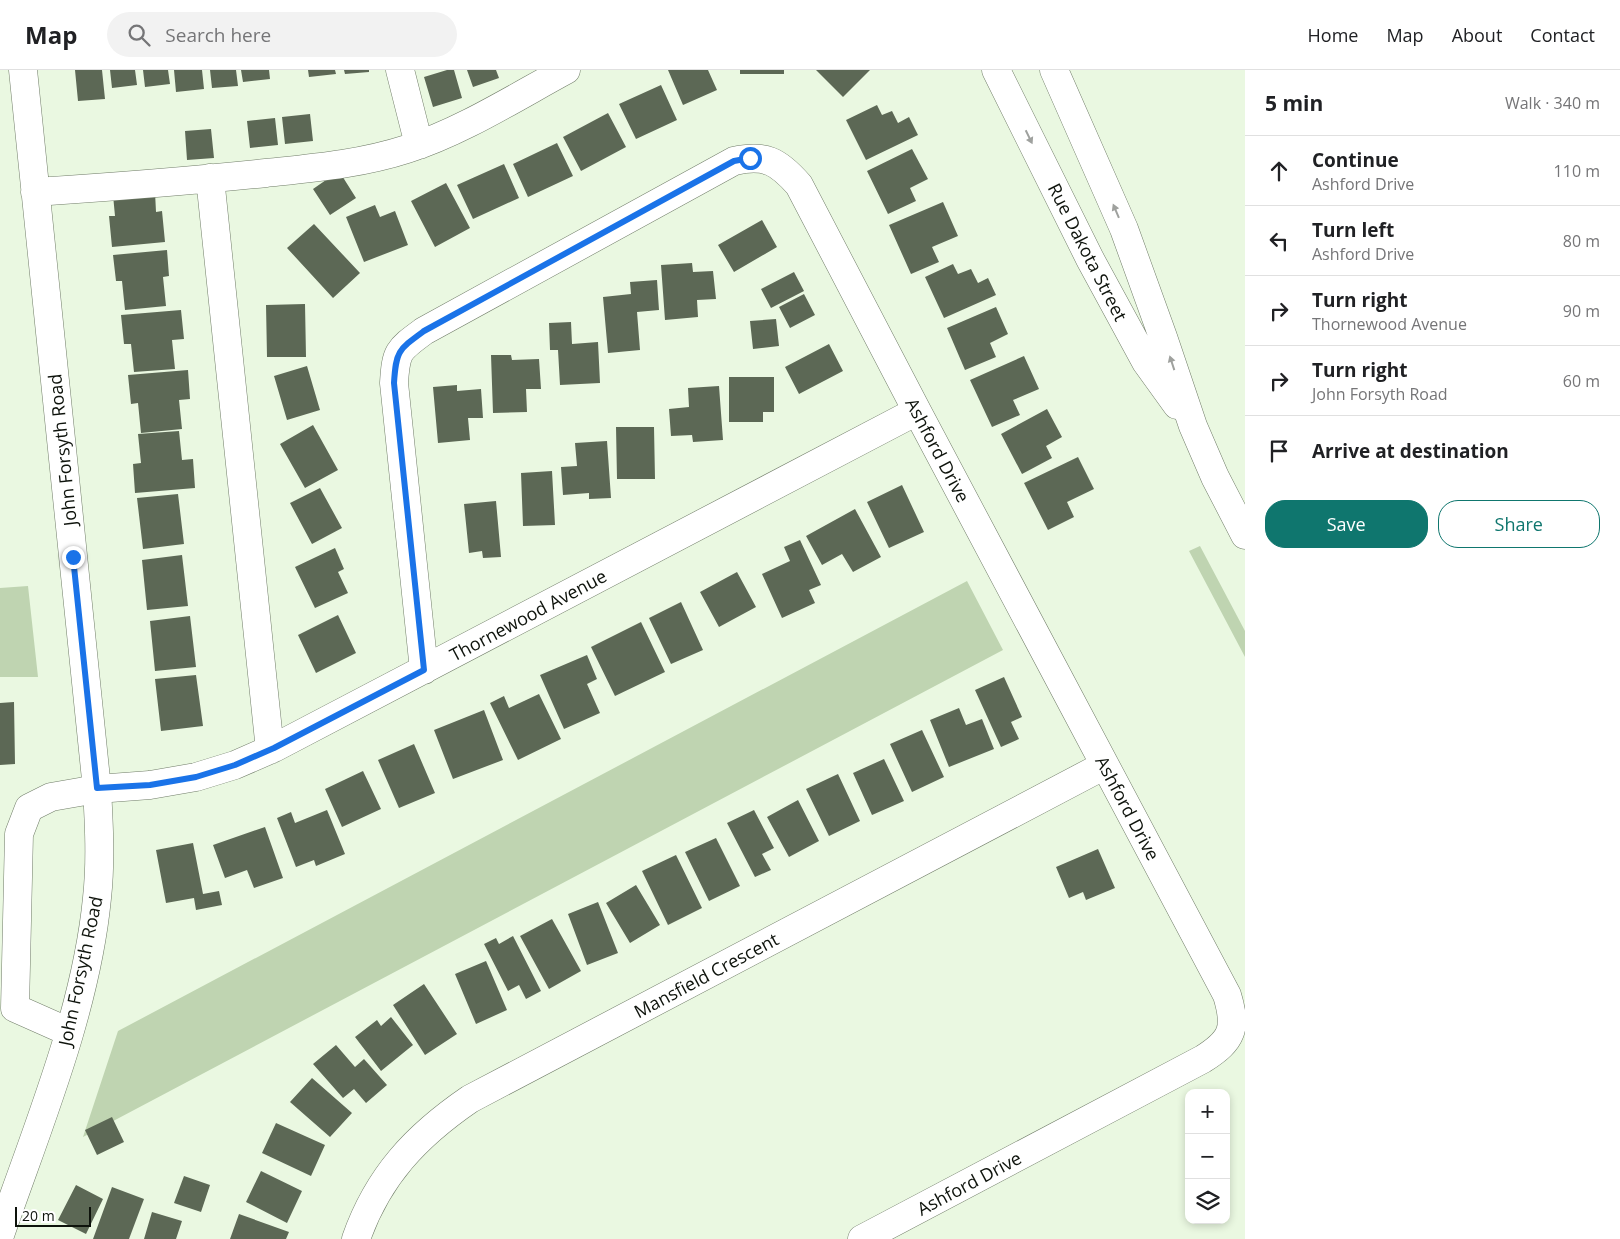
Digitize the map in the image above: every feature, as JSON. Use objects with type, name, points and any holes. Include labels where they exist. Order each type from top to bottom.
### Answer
[{"type":"street","name":"John Forsyth Road","points":[[0,1235],[69,1032],[91,936],[97,898],[97,788],[23,70]]},
{"type":"street","points":[[400,70],[419,145]]},
{"type":"street","points":[[35,192],[210,178],[339,165],[399,152],[462,126],[566,70]]},
{"type":"street","name":"Rue Dakota Street","points":[[996,70],[1090,259],[1146,362],[1193,426]]},
{"type":"street","name":"Rue Dakota Street","points":[[1054,70],[1124,229],[1193,426],[1215,477],[1245,534]]},
{"type":"street","name":"Ashford Drive","points":[[424,670],[394,383],[398,354],[408,343],[424,331],[734,161],[750,158],[767,160],[788,173],[799,185],[1227,995],[1233,1023],[1228,1037],[1218,1050],[1203,1059],[862,1239]]},
{"type":"street","points":[[210,178],[270,750]]},
{"type":"street","name":"Thornewood Avenue","points":[[69,1032],[15,1008],[19,834],[29,808],[51,797],[97,788],[150,785],[196,777],[235,765],[270,750],[917,411]]},
{"type":"street","name":"Mansfield Crescent","points":[[356,1239],[371,1204],[389,1172],[404,1154],[433,1126],[470,1099],[1106,766]]},
{"type":"green space","points":[[1200,546],[1245,631],[1245,657],[1189,551]]},
{"type":"green space","points":[[967,581],[1003,650],[83,1137],[118,1031]]},
{"type":"green space","points":[[28,586],[38,677],[0,677],[0,588]]},
{"type":"building","points":[[75,70],[102,70],[105,99],[78,101]]},
{"type":"building","points":[[110,70],[135,70],[137,85],[112,88]]},
{"type":"building","points":[[143,70],[168,70],[170,84],[145,87]]},
{"type":"building","points":[[174,70],[202,70],[204,89],[176,92]]},
{"type":"building","points":[[210,70],[236,70],[238,86],[212,88]]},
{"type":"building","points":[[241,70],[269,70],[270,79],[243,82]]},
{"type":"building","points":[[308,70],[335,70],[336,74],[309,77]]},
{"type":"building","points":[[344,70],[369,70],[369,72],[345,74]]},
{"type":"building","points":[[447,70],[454,70],[462,98],[433,107],[424,77]]},
{"type":"building","points":[[467,70],[496,70],[499,78],[473,87]]},
{"type":"building","points":[[668,70],[708,70],[717,90],[683,105]]},
{"type":"building","points":[[740,70],[784,70],[784,74],[740,74]]},
{"type":"building","points":[[816,70],[870,70],[843,97]]},
{"type":"building","points":[[661,85],[677,120],[636,139],[619,104]]},
{"type":"building","points":[[877,105],[882,115],[892,111],[898,123],[909,117],[918,135],[866,160],[846,120]]},
{"type":"building","points":[[608,113],[626,147],[581,171],[563,137]]},
{"type":"building","points":[[310,114],[313,141],[285,144],[282,117]]},
{"type":"building","points":[[275,118],[278,145],[250,148],[247,121]]},
{"type":"building","points":[[211,129],[214,158],[187,160],[185,131]]},
{"type":"building","points":[[557,143],[573,176],[528,197],[513,164]]},
{"type":"building","points":[[912,149],[928,179],[910,188],[916,201],[888,214],[867,171]]},
{"type":"building","points":[[504,164],[519,198],[473,219],[457,185]]},
{"type":"building","points":[[339,171],[356,198],[330,215],[313,189]]},
{"type":"building","points":[[446,183],[470,228],[435,247],[411,201]]},
{"type":"building","points":[[155,192],[156,212],[162,211],[165,242],[112,247],[109,216],[115,216],[113,195]]},
{"type":"building","points":[[943,202],[958,236],[932,247],[939,262],[911,274],[889,225]]},
{"type":"building","points":[[375,205],[380,217],[395,211],[408,245],[364,262],[346,217]]},
{"type":"building","points":[[762,220],[777,247],[734,272],[718,245]]},
{"type":"building","points":[[314,224],[360,273],[333,298],[287,248]]},
{"type":"building","points":[[167,250],[169,276],[163,277],[166,306],[125,310],[122,281],[116,281],[113,255]]},
{"type":"building","points":[[692,263],[693,272],[713,271],[716,299],[697,300],[698,317],[665,320],[661,265]]},
{"type":"building","points":[[953,264],[958,274],[971,269],[978,283],[988,278],[996,295],[944,318],[925,277]]},
{"type":"building","points":[[794,272],[804,291],[771,308],[761,289]]},
{"type":"building","points":[[657,280],[659,310],[637,312],[640,350],[608,353],[603,297],[631,294],[630,282]]},
{"type":"building","points":[[804,294],[815,315],[790,328],[779,307]]},
{"type":"building","points":[[305,304],[306,357],[267,357],[266,305]]},
{"type":"building","points":[[996,307],[1008,334],[990,343],[996,357],[965,370],[947,328]]},
{"type":"building","points":[[181,310],[184,339],[172,340],[175,369],[134,372],[131,344],[124,344],[121,315]]},
{"type":"building","points":[[776,319],[779,346],[753,349],[750,321]]},
{"type":"building","points":[[571,322],[572,344],[598,342],[600,383],[560,385],[558,350],[550,350],[549,323]]},
{"type":"building","points":[[829,344],[843,371],[799,394],[785,367]]},
{"type":"building","points":[[491,355],[511,355],[512,360],[539,359],[541,389],[526,389],[527,412],[493,413]]},
{"type":"building","points":[[1024,356],[1039,389],[1013,400],[1020,415],[992,427],[970,380]]},
{"type":"building","points":[[307,366],[320,410],[287,420],[274,376]]},
{"type":"building","points":[[188,370],[190,399],[179,400],[182,429],[141,433],[138,403],[131,404],[128,375]]},
{"type":"building","points":[[729,377],[774,377],[774,412],[763,412],[763,422],[729,422]]},
{"type":"building","points":[[457,385],[457,391],[481,389],[483,418],[468,418],[470,440],[438,443],[433,387]]},
{"type":"building","points":[[719,386],[723,440],[693,442],[692,435],[671,436],[669,409],[689,407],[688,388]]},
{"type":"building","points":[[1047,409],[1062,437],[1046,446],[1052,458],[1022,474],[1001,434]]},
{"type":"building","points":[[313,425],[338,470],[305,488],[280,444]]},
{"type":"building","points":[[616,427],[654,427],[655,479],[617,479]]},
{"type":"building","points":[[179,431],[182,460],[193,459],[195,488],[135,493],[133,464],[141,463],[138,434]]},
{"type":"building","points":[[607,441],[611,498],[589,499],[589,493],[563,495],[561,467],[577,466],[575,443]]},
{"type":"building","points":[[1078,457],[1094,489],[1067,502],[1074,517],[1048,530],[1024,483]]},
{"type":"building","points":[[552,471],[555,525],[523,526],[521,473]]},
{"type":"building","points":[[902,485],[924,532],[889,548],[867,502]]},
{"type":"building","points":[[320,488],[342,528],[312,544],[290,503]]},
{"type":"building","points":[[178,494],[184,544],[143,549],[137,498]]},
{"type":"building","points":[[496,501],[501,557],[483,558],[482,551],[469,553],[464,504]]},
{"type":"building","points":[[855,509],[881,557],[853,572],[842,554],[822,565],[806,536]]},
{"type":"building","points":[[800,540],[821,585],[809,590],[815,603],[782,618],[762,574],[790,561],[784,547]]},
{"type":"building","points":[[335,548],[344,569],[338,572],[348,593],[315,608],[295,567]]},
{"type":"building","points":[[182,555],[188,606],[147,610],[142,560]]},
{"type":"building","points":[[737,572],[756,607],[719,627],[700,592]]},
{"type":"building","points":[[681,602],[703,650],[671,664],[649,618]]},
{"type":"building","points":[[338,615],[356,653],[316,673],[298,635]]},
{"type":"building","points":[[190,616],[196,667],[155,671],[150,621]]},
{"type":"building","points":[[641,622],[665,672],[615,696],[591,647]]},
{"type":"building","points":[[587,655],[597,679],[587,684],[600,713],[564,729],[540,675]]},
{"type":"building","points":[[196,675],[203,726],[161,731],[155,679]]},
{"type":"building","points":[[1004,677],[1022,717],[1011,722],[1019,739],[1001,747],[975,690]]},
{"type":"building","points":[[539,694],[561,739],[518,760],[490,703],[504,696],[509,708]]},
{"type":"building","points":[[14,702],[15,764],[0,765],[0,703]]},
{"type":"building","points":[[959,708],[966,725],[982,719],[994,749],[949,767],[930,720]]},
{"type":"building","points":[[484,710],[503,760],[453,779],[434,730]]},
{"type":"building","points":[[922,730],[944,777],[912,792],[890,744]]},
{"type":"building","points":[[414,744],[435,793],[399,808],[378,760]]},
{"type":"building","points":[[884,759],[904,801],[872,815],[853,773]]},
{"type":"building","points":[[363,771],[381,809],[342,827],[325,789]]},
{"type":"building","points":[[838,774],[860,821],[829,836],[806,789]]},
{"type":"building","points":[[798,800],[819,841],[789,857],[767,817]]},
{"type":"building","points":[[327,810],[345,854],[316,866],[314,860],[296,867],[277,818],[291,812],[295,823]]},
{"type":"building","points":[[754,810],[774,848],[762,854],[771,870],[755,877],[727,823]]},
{"type":"building","points":[[265,827],[283,878],[254,888],[247,870],[225,878],[213,845]]},
{"type":"building","points":[[716,838],[740,886],[709,901],[685,852]]},
{"type":"building","points":[[193,843],[203,894],[219,891],[222,905],[196,910],[194,898],[166,903],[156,850]]},
{"type":"building","points":[[1098,849],[1115,888],[1086,900],[1083,892],[1069,898],[1056,867]]},
{"type":"building","points":[[676,855],[702,908],[668,925],[642,871]]},
{"type":"building","points":[[636,885],[660,925],[630,943],[606,903]]},
{"type":"building","points":[[598,902],[618,953],[587,965],[568,914]]},
{"type":"building","points":[[552,919],[581,971],[549,989],[520,936]]},
{"type":"building","points":[[513,936],[541,991],[526,999],[519,985],[508,991],[484,944],[496,938],[499,944]]},
{"type":"building","points":[[486,961],[507,1010],[476,1024],[455,974]]},
{"type":"building","points":[[424,984],[457,1034],[425,1055],[393,1005]]},
{"type":"building","points":[[391,1017],[413,1045],[381,1071],[355,1037],[377,1020],[381,1026]]},
{"type":"building","points":[[336,1045],[355,1067],[364,1059],[387,1085],[366,1103],[354,1089],[343,1098],[313,1064]]},
{"type":"building","points":[[312,1078],[352,1113],[330,1137],[290,1102]]},
{"type":"building","points":[[112,1117],[124,1142],[97,1155],[85,1130]]},
{"type":"building","points":[[276,1123],[325,1145],[311,1176],[262,1153]]},
{"type":"building","points":[[261,1171],[302,1191],[287,1223],[246,1202]]},
{"type":"building","points":[[184,1176],[210,1185],[201,1212],[174,1203]]},
{"type":"building","points":[[76,1185],[103,1199],[86,1234],[58,1220]]},
{"type":"building","points":[[112,1187],[144,1199],[129,1239],[93,1239]]},
{"type":"building","points":[[152,1212],[182,1221],[176,1239],[144,1239]]},
{"type":"building","points":[[239,1214],[289,1232],[286,1239],[230,1239]]},
{"type":"route","points":[[73,557],[97,788],[150,785],[196,777],[235,765],[274,748],[424,670],[394,383],[398,354],[408,343],[424,331],[734,161],[750,158]]}]
